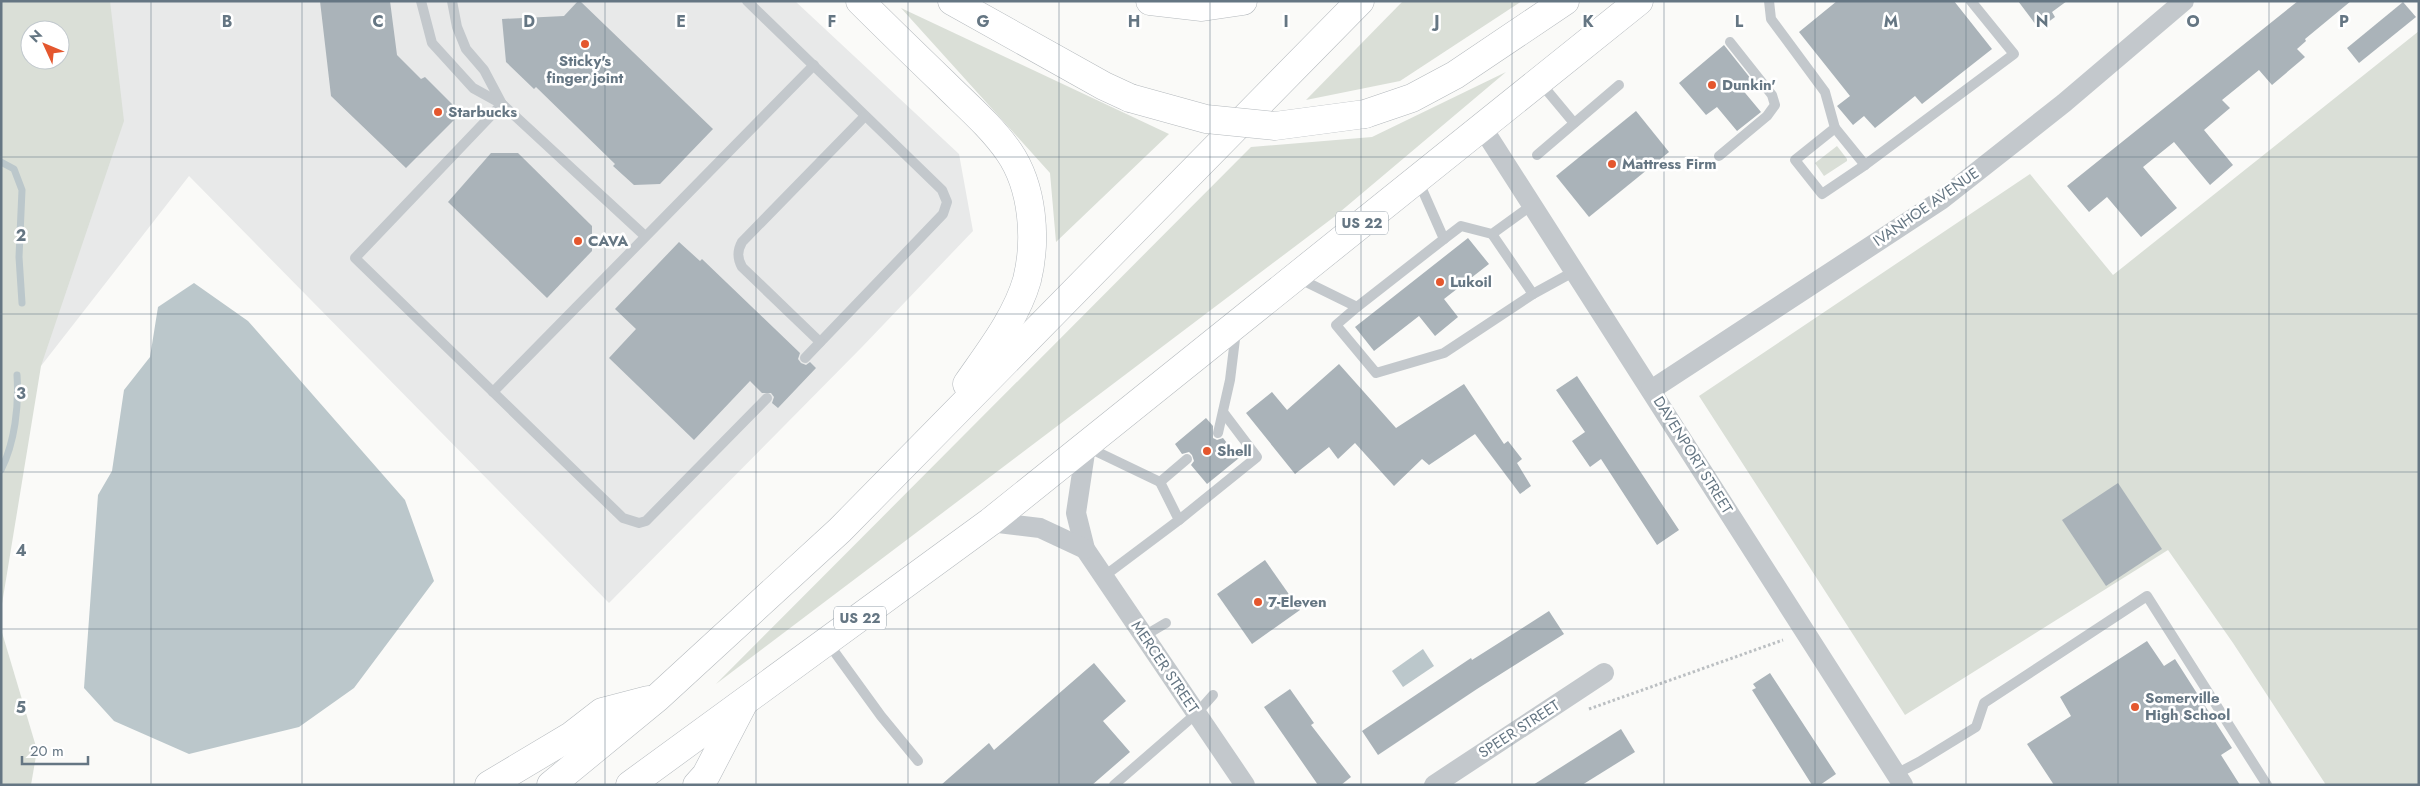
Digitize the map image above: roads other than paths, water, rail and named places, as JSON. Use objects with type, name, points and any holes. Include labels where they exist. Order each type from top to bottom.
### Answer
[{"type":"highway","points":[[860,1],[988,126],[1009,152],[1024,184],[1031,218],[1032,248],[1026,281],[1007,325],[930,439]]},
{"type":"highway","points":[[952,1],[1104,86],[1130,98],[1206,119],[1275,126],[1365,114],[1412,98],[1456,75],[1565,1]]},
{"type":"highway","points":[[1150,1],[1202,7],[1243,1]]},
{"type":"highway","points":[[551,785],[657,698],[840,530],[1360,1]]},
{"type":"highway","name":"US 22","points":[[630,785],[990,522],[1538,80],[1639,1]]},
{"type":"highway","points":[[489,785],[571,736],[602,712],[657,698]]},
{"type":"highway","points":[[697,785],[706,775],[745,701]]},
{"type":"street","name":"IVANHOE AVENUE","points":[[1651,390],[1941,200],[2064,103],[2184,1]]},
{"type":"street","name":"DAVENPORT STREET","points":[[1482,127],[1900,779]]},
{"type":"street","name":"MERCER STREET","points":[[1086,446],[1076,512],[1085,549],[1245,785]]},
{"type":"street","points":[[990,522],[1040,528],[1085,549]]},
{"type":"street","name":"SPEER STREET","points":[[1434,785],[1604,673]]},
{"type":"lane","points":[[421,1],[432,43],[473,88],[502,104],[646,236]]},
{"type":"lane","points":[[452,1],[457,27],[466,48],[484,70],[502,104]]},
{"type":"lane","points":[[747,1],[942,190],[947,202],[943,214],[805,358]]},
{"type":"lane","points":[[1769,1],[1771,19],[1826,92],[1835,128],[1865,165]]},
{"type":"lane","points":[[1835,128],[1795,160],[1822,194],[1865,165],[2014,54],[1971,1]]},
{"type":"lane","points":[[1719,156],[1767,116],[1775,104],[1772,95],[1730,42]]},
{"type":"lane","points":[[493,392],[814,65]]},
{"type":"lane","points":[[1538,80],[1574,123]]},
{"type":"lane","points":[[1537,155],[1619,85]]},
{"type":"lane","points":[[502,104],[355,258],[623,518],[639,524],[646,521],[767,398]]},
{"type":"lane","points":[[820,342],[742,267],[738,259],[738,249],[742,242],[865,116]]},
{"type":"lane","points":[[1417,179],[1444,239]]},
{"type":"lane","points":[[1492,234],[1532,204]]},
{"type":"lane","points":[[1533,294],[1492,234],[1461,226],[1336,325],[1376,373],[1444,353],[1533,294],[1575,271]]},
{"type":"lane","points":[[1295,277],[1357,307]]},
{"type":"lane","points":[[1218,433],[1230,380],[1236,323]]},
{"type":"lane","points":[[1103,577],[1179,520],[1257,457],[1223,412]]},
{"type":"lane","points":[[1086,446],[1160,482],[1179,520]]},
{"type":"lane","points":[[1160,482],[1187,459]]},
{"type":"lane","points":[[1900,779],[1919,762],[1976,727],[1984,703],[2147,596],[2267,785]]},
{"type":"lane","points":[[1144,636],[1166,623]]},
{"type":"lane","points":[[827,642],[881,716],[918,761]]},
{"type":"lane","points":[[1114,785],[1197,713],[1213,695]]},
{"type":"waterway","points":[[1,162],[14,169],[22,190],[19,257],[22,303]]},
{"type":"waterway","points":[[1,470],[13,436],[17,399],[17,375]]},
{"type":"place","name":"Sticky's finger joint","points":[[585,44]]},
{"type":"place","name":"Dunkin'","points":[[1712,85]]},
{"type":"place","name":"Starbucks","points":[[438,112]]},
{"type":"place","name":"Mattress Firm","points":[[1612,164]]},
{"type":"place","name":"CAVA","points":[[578,241]]},
{"type":"place","name":"Lukoil","points":[[1440,282]]},
{"type":"place","name":"Shell","points":[[1207,451]]},
{"type":"place","name":"7-Eleven","points":[[1258,602]]},
{"type":"place","name":"Somerville High School","points":[[2135,707]]}]
